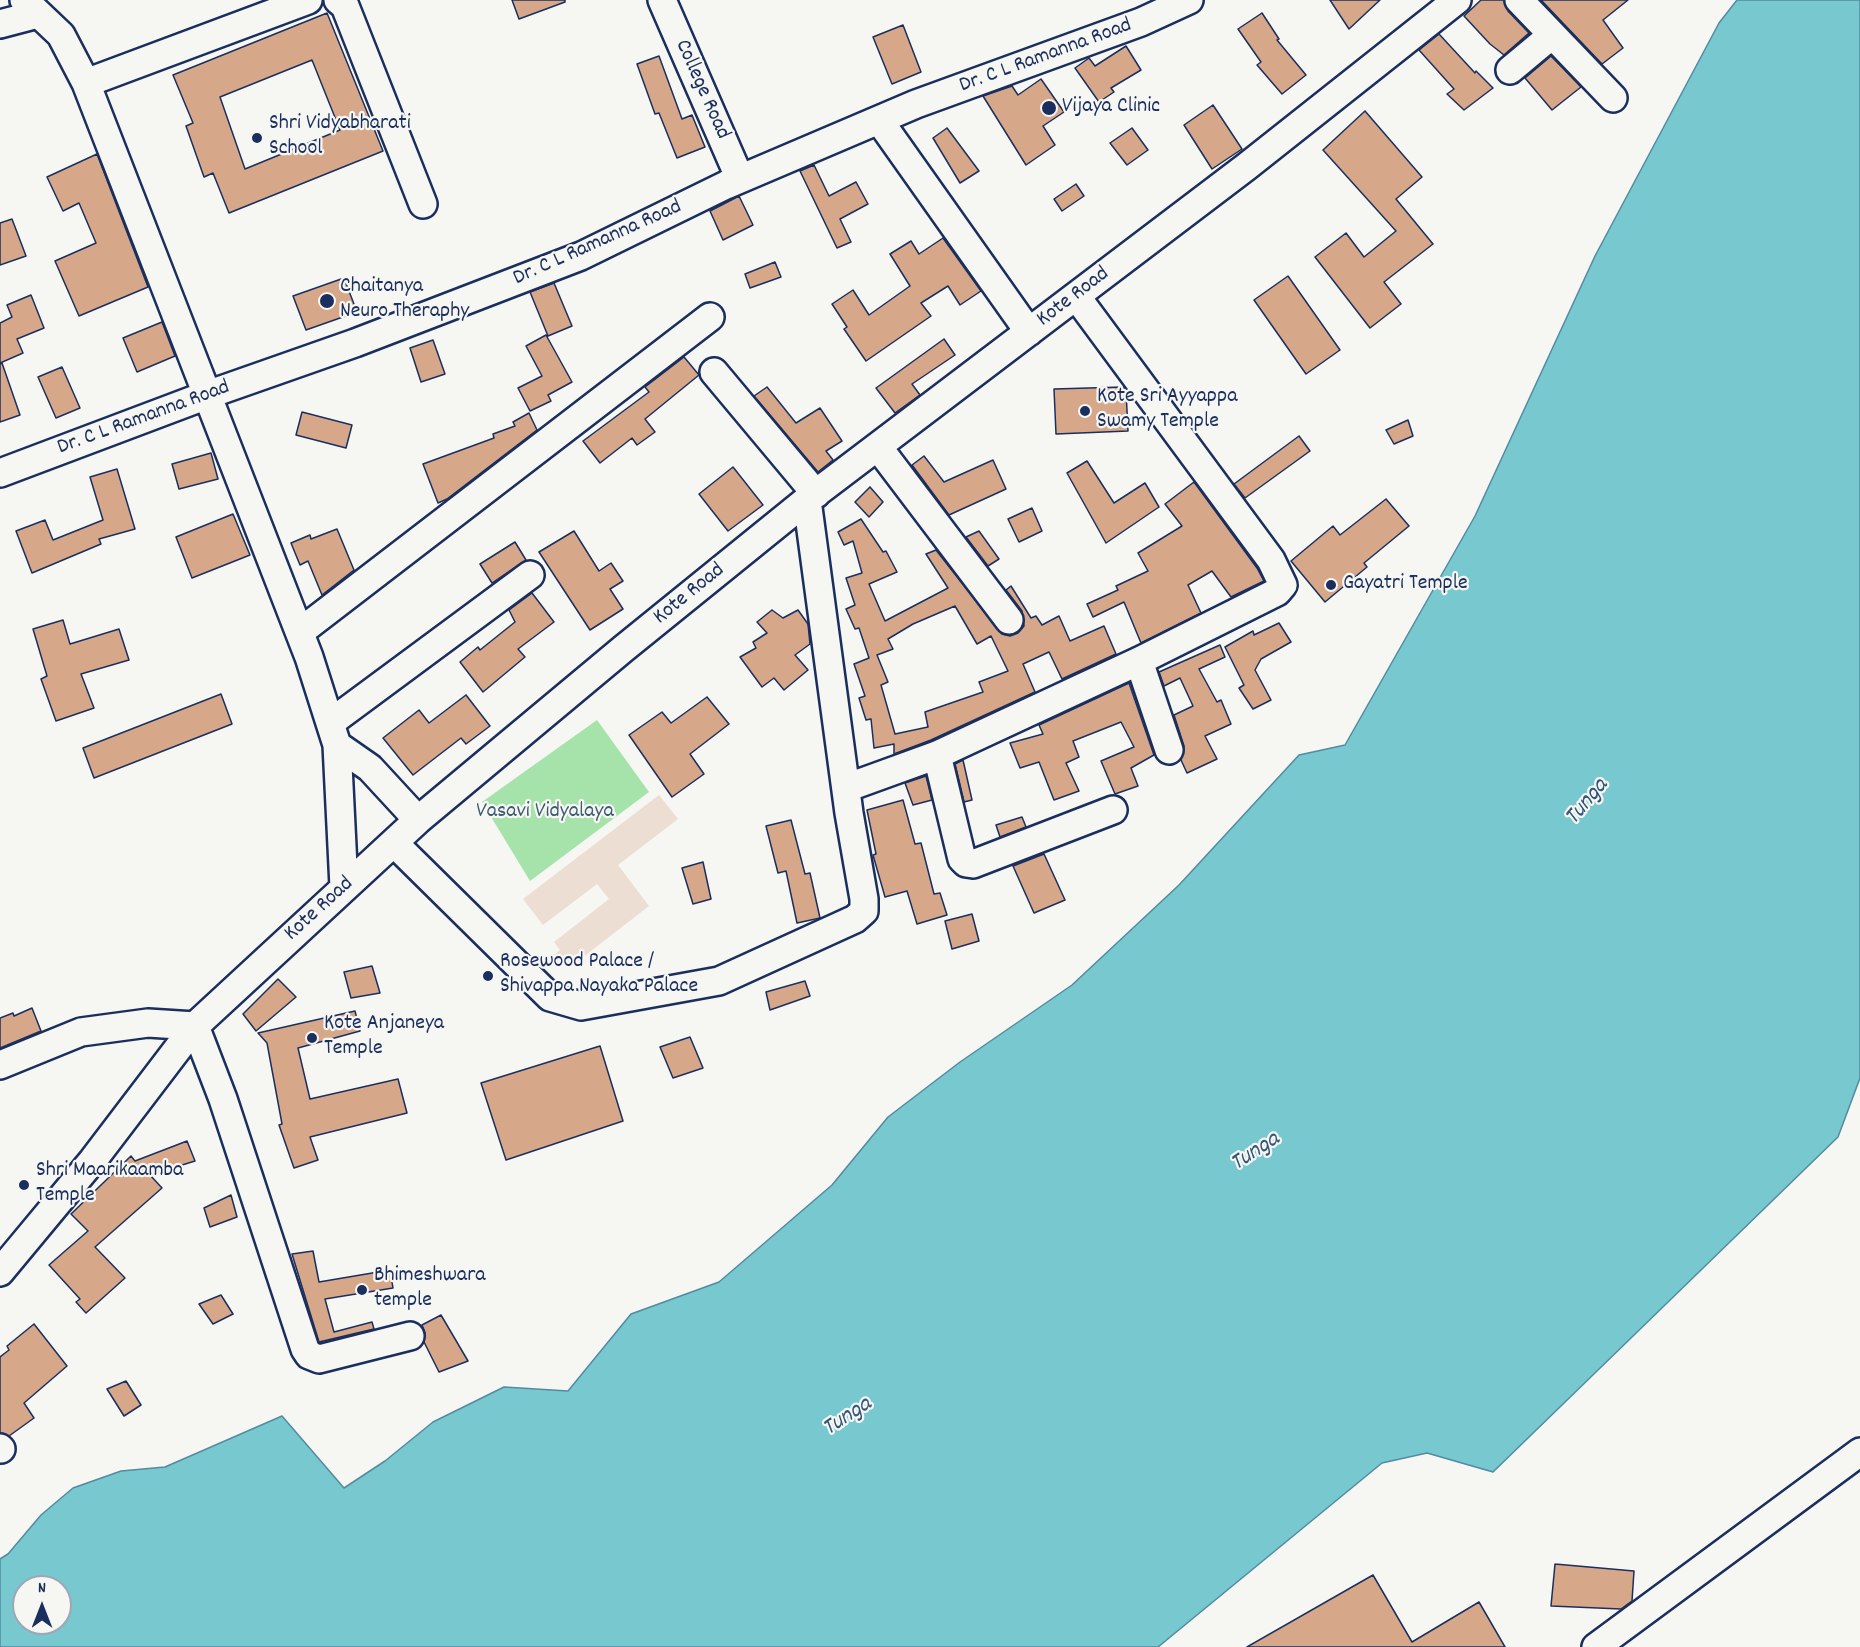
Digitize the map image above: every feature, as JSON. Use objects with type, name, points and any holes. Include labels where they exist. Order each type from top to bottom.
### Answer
[{"type":"street","points":[[86,83],[308,0]]},
{"type":"street","points":[[338,0],[345,6],[423,204]]},
{"type":"street","name":"College Road","points":[[662,0],[740,179]]},
{"type":"street","name":"Dr. C L Ramanna Road","points":[[0,473],[207,395],[355,343],[581,256],[740,179],[879,120],[1143,10],[1189,0]]},
{"type":"street","name":"Kote Road","points":[[0,1272],[93,1161],[195,1026],[344,887],[395,844],[418,820],[623,649],[812,497],[1246,167],[1457,0]]},
{"type":"street","points":[[1520,0],[1613,98]]},
{"type":"street","points":[[0,24],[31,7],[61,35],[86,83],[300,632],[334,734],[344,887]]},
{"type":"street","points":[[1510,70],[1552,35]]},
{"type":"street","points":[[879,120],[1029,332]]},
{"type":"street","points":[[846,788],[937,754],[1139,661],[1277,592],[1283,585],[1271,560],[1076,296]]},
{"type":"street","points":[[300,632],[710,317]]},
{"type":"street","points":[[395,844],[550,997],[581,1006],[719,981],[855,919],[864,911],[846,788],[812,497],[714,372]]},
{"type":"street","points":[[878,447],[1009,620]]},
{"type":"street","points":[[334,734],[530,575]]},
{"type":"street","points":[[1139,661],[1168,750]]},
{"type":"street","points":[[334,734],[370,768],[418,820]]},
{"type":"street","points":[[937,754],[962,859],[966,863],[973,864],[1113,810]]},
{"type":"street","points":[[0,1065],[81,1032],[148,1023],[195,1026],[223,1099],[305,1349],[309,1355],[319,1359],[410,1336]]},
{"type":"street","points":[[1596,1647],[1860,1452]]},
{"type":"shaded area","name":"Vasavi Vidyalaya","points":[[659,795],[678,819],[618,865],[649,906],[569,968],[561,959],[550,968],[545,962],[560,950],[554,942],[609,899],[597,884],[543,925],[523,899]]},
{"type":"green space","name":"Vasavi Vidyalaya","points":[[597,720],[649,792],[530,881],[482,802]]},
{"type":"water","name":"Tunga","points":[[1737,0],[1860,0],[1860,1078],[1838,1137],[1493,1472],[1427,1453],[1382,1463],[1158,1647],[0,1647],[0,1559],[8,1554],[41,1515],[73,1488],[121,1471],[165,1467],[282,1416],[344,1488],[385,1461],[433,1422],[504,1387],[568,1391],[631,1314],[719,1282],[832,1185],[888,1117],[960,1062],[1072,985],[1179,885],[1299,755],[1345,745],[1475,516],[1595,256],[1719,23]]},
{"type":"building","points":[[512,0],[565,0],[565,2],[519,19]]},
{"type":"building","points":[[1330,0],[1380,0],[1349,29]]},
{"type":"building","points":[[1481,0],[1504,0],[1508,11],[1529,33],[1504,55],[1490,44],[1464,16]]},
{"type":"building","points":[[1541,0],[1628,0],[1603,20],[1623,48],[1602,64]]},
{"type":"building","points":[[327,13],[383,151],[229,213],[213,173],[204,177],[186,126],[193,123],[173,75]],"holes":[[[312,60],[340,130],[245,169],[220,97]]]},
{"type":"building","points":[[1262,13],[1279,39],[1277,40],[1306,75],[1282,94],[1257,65],[1261,62],[1238,29]]},
{"type":"building","points":[[903,25],[921,72],[892,84],[873,37]]},
{"type":"building","points":[[1439,34],[1475,73],[1476,71],[1493,88],[1464,110],[1447,94],[1454,89],[1419,50]]},
{"type":"building","points":[[1126,46],[1141,70],[1111,88],[1114,92],[1099,102],[1075,68],[1089,58],[1095,66]]},
{"type":"building","points":[[659,56],[682,119],[692,115],[705,147],[677,158],[659,113],[655,114],[637,64]]},
{"type":"building","points":[[1551,56],[1581,87],[1552,110],[1525,78]]},
{"type":"building","points":[[1041,79],[1064,112],[1043,126],[1055,145],[1026,165],[983,96],[1012,86],[1018,95]]},
{"type":"building","points":[[1213,105],[1242,149],[1212,169],[1184,125]]},
{"type":"building","points":[[1365,111],[1422,177],[1396,199],[1433,244],[1384,282],[1401,304],[1370,328],[1315,257],[1346,233],[1364,257],[1396,231],[1323,150]]},
{"type":"building","points":[[947,128],[979,171],[960,183],[933,138]]},
{"type":"building","points":[[1132,128],[1148,150],[1127,165],[1110,143]]},
{"type":"building","points":[[97,154],[148,287],[79,316],[55,261],[96,243],[79,203],[63,211],[47,177]]},
{"type":"building","points":[[814,165],[829,196],[856,182],[868,204],[840,219],[851,242],[837,248],[800,171]]},
{"type":"building","points":[[1076,184],[1084,196],[1062,211],[1054,199]]},
{"type":"building","points":[[739,196],[753,225],[723,240],[710,211]]},
{"type":"building","points":[[12,219],[26,256],[0,265],[0,223]]},
{"type":"building","points":[[943,238],[981,291],[960,305],[948,286],[921,303],[931,316],[866,361],[844,329],[847,327],[832,304],[853,290],[869,315],[910,286],[890,254],[911,241],[919,254]]},
{"type":"building","points":[[775,262],[781,277],[750,288],[745,274]]},
{"type":"building","points":[[1288,276],[1340,350],[1306,374],[1254,300]]},
{"type":"building","points":[[344,278],[357,312],[306,330],[293,296]]},
{"type":"building","points":[[554,283],[572,326],[548,336],[530,292]]},
{"type":"building","points":[[31,295],[44,328],[17,339],[23,353],[0,363],[0,323],[12,317],[7,305]]},
{"type":"building","points":[[162,322],[175,356],[137,372],[123,338]]},
{"type":"building","points":[[546,335],[572,382],[548,395],[551,401],[530,411],[518,388],[542,376],[526,346]]},
{"type":"building","points":[[944,339],[955,355],[912,384],[920,395],[895,413],[876,388]]},
{"type":"building","points":[[433,340],[445,374],[421,382],[410,348]]},
{"type":"building","points":[[684,357],[699,375],[645,419],[655,432],[637,445],[632,438],[600,463],[583,441],[649,392],[645,387]]},
{"type":"building","points":[[2,363],[20,415],[0,422],[0,364]]},
{"type":"building","points":[[62,367],[80,408],[56,418],[38,377]]},
{"type":"building","points":[[767,387],[796,423],[820,408],[842,441],[826,451],[833,460],[818,472],[754,396]]},
{"type":"building","points":[[1123,387],[1126,390],[1128,431],[1056,434],[1054,389]]},
{"type":"building","points":[[302,412],[352,425],[346,448],[296,435]]},
{"type":"building","points":[[529,413],[537,430],[447,499],[438,503],[423,464],[494,438],[493,434],[515,426],[513,422]]},
{"type":"building","points":[[1408,420],[1413,436],[1394,444],[1386,430]]},
{"type":"building","points":[[1299,436],[1310,451],[1245,498],[1234,484]]},
{"type":"building","points":[[211,453],[218,479],[179,489],[172,464]]},
{"type":"building","points":[[924,456],[944,482],[993,460],[1006,489],[949,515],[912,465]]},
{"type":"building","points":[[1087,461],[1114,503],[1145,483],[1159,507],[1106,543],[1067,473]]},
{"type":"building","points":[[733,467],[763,505],[728,531],[699,494]]},
{"type":"building","points":[[117,469],[135,529],[99,539],[101,544],[32,573],[16,531],[45,520],[53,540],[103,520],[90,477]]},
{"type":"building","points":[[1194,482],[1264,581],[1231,597],[1212,571],[1188,585],[1201,613],[1141,643],[1124,602],[1093,617],[1087,604],[1118,590],[1116,586],[1148,571],[1138,553],[1182,526],[1165,504]]},
{"type":"building","points":[[870,487],[883,502],[869,517],[855,502]]},
{"type":"building","points":[[1386,499],[1409,526],[1364,563],[1367,567],[1325,602],[1291,561],[1333,526],[1340,535]]},
{"type":"building","points":[[1032,508],[1042,531],[1019,542],[1008,519]]},
{"type":"building","points":[[233,514],[250,555],[192,578],[176,537]]},
{"type":"building","points":[[861,519],[883,552],[886,551],[897,572],[869,584],[885,621],[948,588],[926,554],[936,550],[1002,634],[1010,636],[1018,633],[1024,626],[1022,611],[1006,590],[1011,586],[1031,618],[1036,616],[1042,625],[1059,616],[1070,641],[1104,626],[1116,654],[1062,679],[1049,652],[1023,664],[1035,692],[931,740],[894,754],[894,744],[874,748],[871,719],[866,720],[859,698],[865,696],[854,664],[869,658],[859,628],[855,629],[846,609],[855,605],[846,578],[862,573],[853,541],[844,545],[838,532]],"holes":[[[955,606],[977,644],[991,636],[1008,671],[979,682],[983,692],[925,712],[928,727],[895,734],[881,685],[888,682],[877,655],[893,649],[888,639],[913,624]]]},
{"type":"building","points":[[337,529],[354,570],[322,595],[308,561],[300,565],[291,543],[310,535],[311,539]]},
{"type":"building","points":[[574,531],[599,571],[611,563],[623,581],[610,589],[623,609],[590,630],[539,552]]},
{"type":"building","points":[[979,531],[999,559],[988,566],[966,537]]},
{"type":"building","points":[[515,542],[526,560],[492,583],[480,564]]},
{"type":"building","points":[[532,593],[554,622],[518,649],[525,657],[483,692],[460,662],[478,647],[480,650],[515,622],[509,610]]},
{"type":"building","points":[[772,610],[783,618],[798,610],[808,624],[810,644],[795,655],[808,670],[784,690],[774,678],[762,687],[740,657],[756,648],[753,642],[767,633],[757,622]]},
{"type":"building","points":[[63,620],[70,644],[119,629],[129,660],[81,674],[94,708],[56,721],[41,679],[47,676],[33,629]]},
{"type":"building","points":[[1279,623],[1291,642],[1261,659],[1255,670],[1271,700],[1253,709],[1239,688],[1244,685],[1225,647],[1253,631],[1254,635]]},
{"type":"building","points":[[1220,645],[1225,657],[1199,669],[1217,702],[1221,700],[1231,724],[1205,736],[1217,759],[1187,773],[1181,760],[1184,746],[1174,715],[1193,706],[1180,678],[1164,686],[1159,672]]},
{"type":"building","points":[[1129,683],[1154,755],[1131,768],[1138,786],[1115,794],[1101,761],[1134,747],[1121,722],[1073,741],[1079,757],[1066,763],[1079,791],[1054,800],[1039,762],[1020,768],[1010,743],[1043,734],[1039,725]]},
{"type":"building","points":[[221,694],[232,724],[94,778],[83,748]]},
{"type":"building","points":[[466,695],[490,726],[466,744],[461,738],[413,775],[383,738],[419,710],[429,723]]},
{"type":"building","points":[[707,697],[729,724],[690,754],[704,774],[672,797],[629,735],[662,712],[671,723]]},
{"type":"building","points":[[963,760],[972,800],[964,802],[955,764]]},
{"type":"building","points":[[926,776],[932,800],[913,805],[905,783]]},
{"type":"building","points":[[903,800],[915,844],[921,843],[934,894],[940,893],[947,915],[917,924],[907,891],[885,897],[873,855],[876,854],[867,810]]},
{"type":"building","points":[[1022,817],[1026,827],[1000,837],[996,825]]},
{"type":"building","points":[[791,820],[805,874],[810,873],[820,918],[797,923],[786,871],[778,873],[766,826]]},
{"type":"building","points":[[1044,854],[1065,900],[1034,913],[1013,866]]},
{"type":"building","points":[[703,862],[711,899],[693,904],[682,868]]},
{"type":"building","points":[[972,914],[979,941],[952,949],[945,921]]},
{"type":"building","points":[[372,966],[380,993],[351,998],[344,972]]},
{"type":"building","points":[[278,979],[296,997],[256,1031],[243,1014]]},
{"type":"building","points":[[805,981],[810,996],[770,1010],[766,992]]},
{"type":"building","points":[[32,1008],[41,1031],[0,1048],[0,1018],[13,1013],[14,1016]]},
{"type":"building","points":[[355,1011],[360,1031],[298,1048],[310,1099],[398,1079],[407,1113],[310,1137],[318,1160],[294,1168],[279,1125],[282,1124],[267,1043],[258,1033]]},
{"type":"building","points":[[690,1037],[703,1068],[673,1078],[660,1047]]},
{"type":"building","points":[[600,1046],[623,1121],[506,1160],[481,1083]]},
{"type":"building","points":[[187,1141],[195,1161],[150,1175],[162,1188],[95,1247],[125,1278],[86,1313],[76,1302],[80,1299],[49,1265],[88,1231],[71,1214],[131,1156],[135,1161]]},
{"type":"building","points":[[231,1195],[237,1217],[210,1227],[204,1208]]},
{"type":"building","points":[[313,1251],[319,1282],[390,1270],[393,1288],[325,1299],[334,1332],[372,1322],[374,1329],[319,1342],[292,1254]]},
{"type":"building","points":[[221,1295],[233,1314],[213,1324],[199,1304]]},
{"type":"building","points":[[441,1315],[468,1361],[439,1372],[424,1342],[425,1333],[422,1325]]},
{"type":"building","points":[[34,1324],[67,1366],[24,1403],[34,1418],[9,1436],[0,1433],[0,1357],[9,1350],[7,1346]]},
{"type":"building","points":[[126,1381],[141,1405],[124,1416],[107,1389]]},
{"type":"building","points":[[1555,1564],[1634,1571],[1632,1601],[1621,1609],[1551,1606]]},
{"type":"building","points":[[1373,1575],[1412,1642],[1479,1602],[1505,1647],[1247,1647]]},
{"type":"place","name":"Vijaya Clinic","points":[[1049,108]]},
{"type":"place","name":"Shri Vidyabharati School","points":[[257,138]]},
{"type":"place","name":"Chaitanya Neuro Theraphy","points":[[327,301]]},
{"type":"place","name":"Kote Sri Ayyappa Swamy Temple","points":[[1085,411]]},
{"type":"place","name":"Gayatri Temple","points":[[1331,585]]},
{"type":"place","name":"Rosewood Palace / Shivappa Nayaka Palace","points":[[488,976]]},
{"type":"place","name":"Kote Anjaneya Temple","points":[[312,1038]]},
{"type":"place","name":"Shri Maarikaamba Temple","points":[[24,1185]]},
{"type":"place","name":"Bhimeshwara temple","points":[[362,1290]]}]
